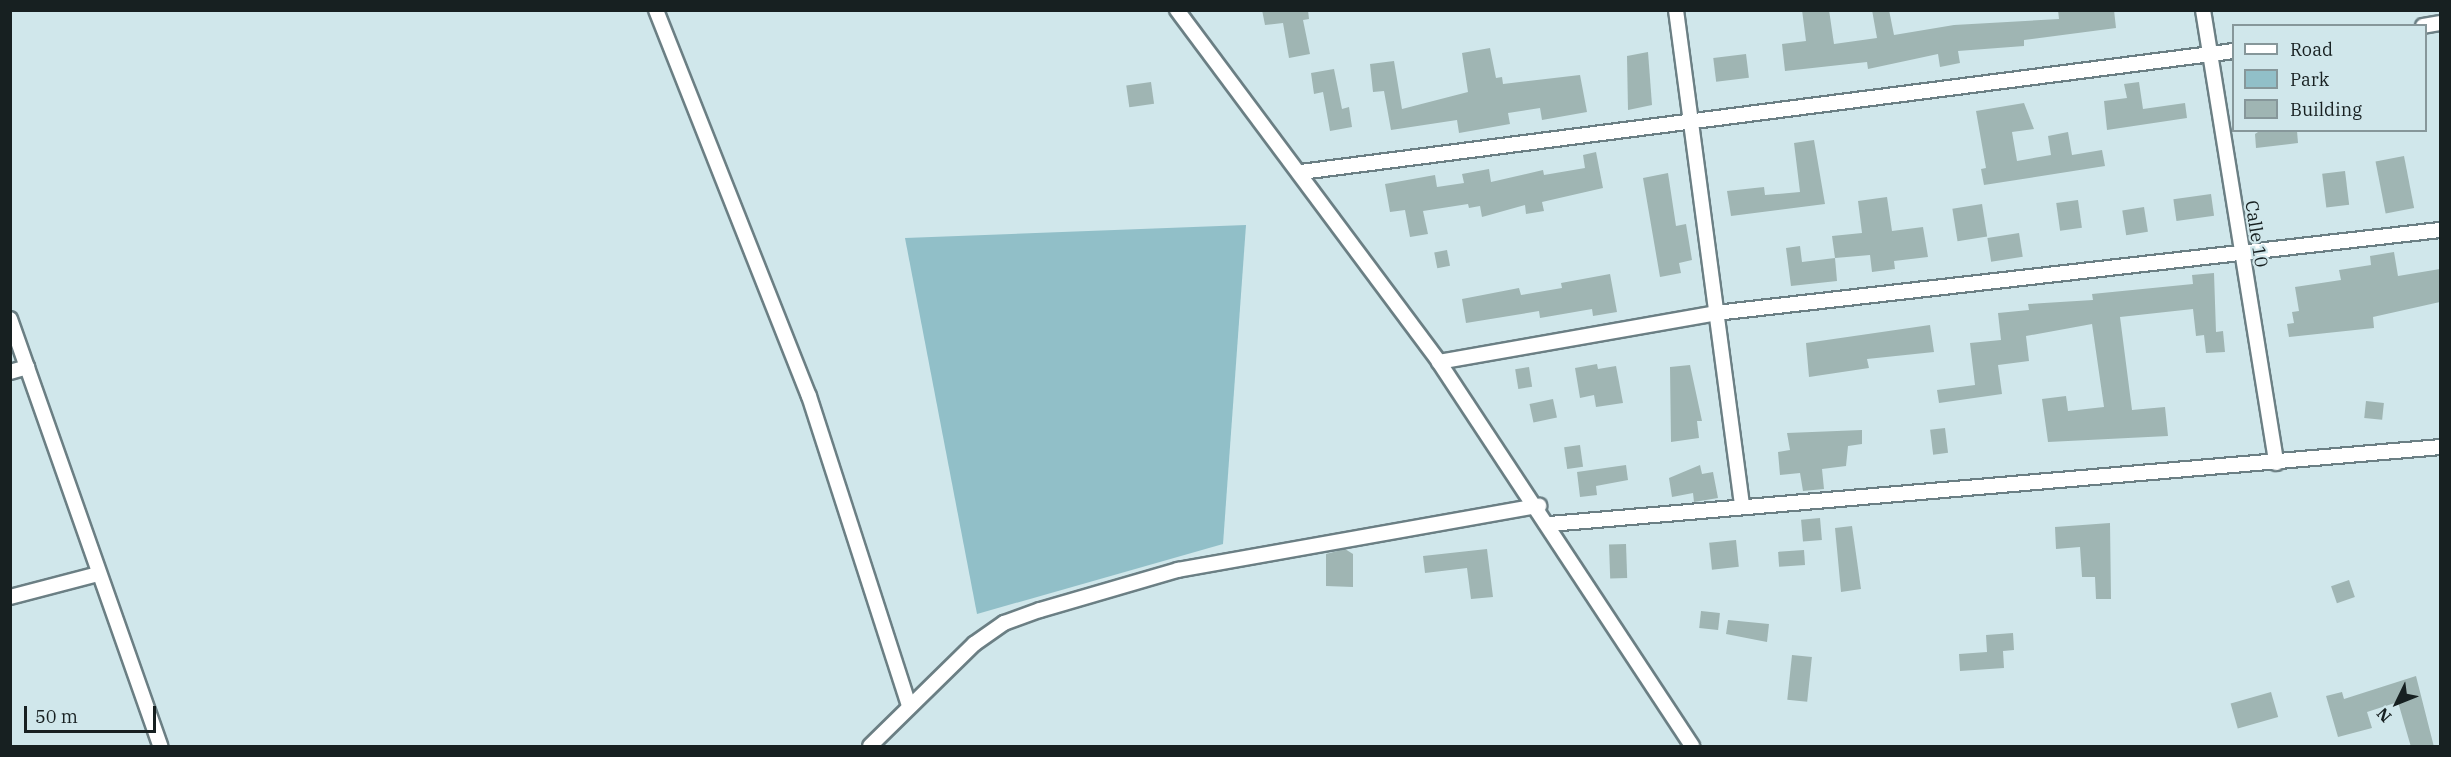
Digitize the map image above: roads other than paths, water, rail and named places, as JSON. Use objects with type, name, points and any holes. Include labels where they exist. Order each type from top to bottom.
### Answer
[{"type":"street","points":[[656,10],[809,396],[909,706]]},
{"type":"street","points":[[1178,10],[1301,172],[1439,362],[1539,506],[1692,747]]},
{"type":"street","points":[[1676,10],[1688,119],[1742,504]]},
{"type":"street","name":"Calle 10","points":[[2203,10],[2276,462]]},
{"type":"street","points":[[1301,172],[1688,119],[2232,51]]},
{"type":"street","points":[[1439,362],[1716,313],[2241,256],[2440,230]]},
{"type":"street","points":[[10,319],[160,747]]},
{"type":"street","points":[[10,372],[27,367]]},
{"type":"street","points":[[1550,524],[1742,504],[2440,447]]},
{"type":"street","points":[[870,747],[974,644],[1004,624],[1040,610],[1178,570],[1539,506]]},
{"type":"street","points":[[10,597],[98,574]]}]
